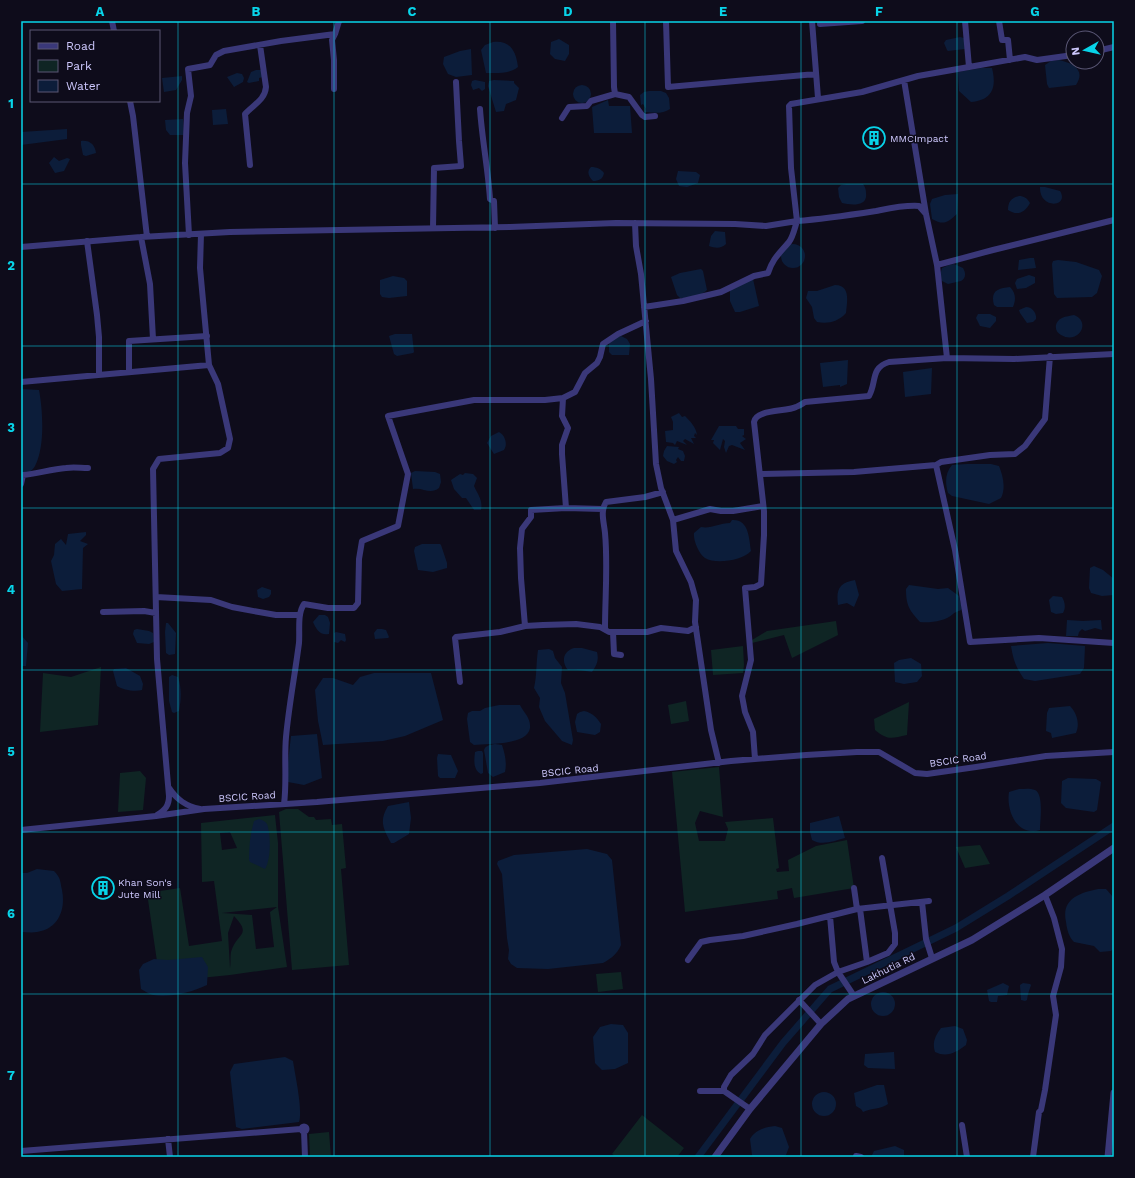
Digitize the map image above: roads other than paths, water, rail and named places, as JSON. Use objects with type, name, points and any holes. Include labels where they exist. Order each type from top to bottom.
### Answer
[{"type":"street","points":[[334,89],[332,40],[339,21]]},
{"type":"street","points":[[613,21],[615,94]]},
{"type":"street","points":[[666,21],[668,87],[816,74]]},
{"type":"street","points":[[812,21],[818,98]]},
{"type":"street","points":[[820,24],[862,21]]},
{"type":"street","points":[[965,21],[969,67]]},
{"type":"street","points":[[999,21],[1002,40],[1008,40],[1010,60]]},
{"type":"street","points":[[189,235],[185,163],[187,114],[191,96],[188,69],[210,65],[216,55],[224,51],[335,34]]},
{"type":"street","points":[[250,165],[245,114],[265,93],[266,87],[260,45]]},
{"type":"street","points":[[644,307],[683,301],[721,292],[754,276],[768,273],[772,261],[790,241],[797,221],[791,168],[789,106],[792,104],[818,98],[862,92],[918,76],[1025,57],[1037,60],[1065,56]]},
{"type":"street","points":[[904,80],[926,214],[937,265],[947,358]]},
{"type":"street","points":[[432,228],[434,168],[461,166],[458,141],[456,82]]},
{"type":"street","points":[[562,118],[569,107],[587,106],[591,101],[615,94],[629,97],[645,117],[655,116]]},
{"type":"street","points":[[130,102],[133,116],[144,237],[150,284],[153,340]]},
{"type":"street","points":[[480,109],[482,136],[488,170],[490,199],[494,200],[495,228]]},
{"type":"street","points":[[21,247],[144,237],[316,230],[495,228],[635,223],[735,224],[766,226],[846,216],[908,205],[919,206],[926,214]]},
{"type":"street","points":[[937,265],[1114,220]]},
{"type":"street","points":[[635,223],[636,246],[641,274],[646,321],[656,464],[663,492],[673,520],[676,551],[691,582],[696,600],[696,627],[711,730],[719,763]]},
{"type":"street","points":[[156,816],[165,810],[169,803],[169,788],[157,659],[153,469],[160,459],[220,453],[228,448],[230,439],[218,384],[209,365],[200,268],[201,234]]},
{"type":"street","points":[[87,241],[98,322],[99,375]]},
{"type":"street","points":[[284,804],[286,738],[291,691],[299,644],[300,615],[304,604],[328,608],[354,608],[358,604],[358,559],[362,541],[398,526],[408,474],[388,416],[474,400],[545,400],[563,398],[575,392],[585,373],[597,363],[602,344],[618,334],[646,321]]},
{"type":"street","points":[[129,372],[129,341],[207,336]]},
{"type":"street","points":[[755,759],[753,732],[745,712],[742,696],[751,660],[745,588],[755,587],[761,584],[764,535],[763,506],[754,422],[756,418],[762,414],[796,408],[805,402],[869,396],[872,390],[876,370],[883,364],[889,362],[947,358],[1014,359],[1114,354]]},
{"type":"street","points":[[760,474],[854,472],[936,465],[941,462],[983,456],[1015,454],[1025,446],[1045,420],[1050,356]]},
{"type":"street","points":[[21,382],[209,365]]},
{"type":"street","points":[[563,398],[562,416],[568,428],[562,445],[566,508]]},
{"type":"street","points":[[936,465],[955,550],[970,642],[1039,638],[1114,643]]},
{"type":"street","points":[[21,484],[22,475],[66,468],[88,468]]},
{"type":"street","points":[[605,630],[606,564],[605,532],[602,509],[606,502],[645,498],[663,492]]},
{"type":"street","points":[[673,520],[710,509],[733,511],[763,506]]},
{"type":"street","points":[[525,626],[520,548],[522,529],[530,517],[531,510],[566,508],[602,509]]},
{"type":"street","points":[[156,597],[211,600],[232,607],[276,615],[300,615]]},
{"type":"street","points":[[103,612],[144,611],[156,613]]},
{"type":"street","points":[[460,682],[456,637],[500,632],[525,626],[576,624],[600,626],[609,632],[646,632],[661,628],[688,631],[696,627]]},
{"type":"street","points":[[613,632],[614,654],[621,655]]},
{"type":"street","name":"BSCIC Road","points":[[21,830],[156,816],[204,809],[540,783],[755,759],[857,752],[879,752],[916,773],[927,774],[1046,756],[1114,752]]},
{"type":"street","points":[[169,788],[178,799],[185,804],[204,809]]},
{"type":"street","name":"Lakhutia Rd","points":[[715,1157],[750,1110],[821,1024],[848,998],[972,940],[1045,895],[1114,848]]},
{"type":"street","points":[[724,1091],[724,1087],[731,1075],[753,1054],[765,1035],[814,985],[838,972],[888,953],[895,944],[891,905],[882,858]]},
{"type":"street","points":[[854,888],[859,909],[867,962]]},
{"type":"street","points":[[1033,1157],[1039,1112],[1042,1110],[1056,1015],[1053,996],[1061,967],[1062,949],[1054,918],[1045,895]]},
{"type":"street","points":[[688,960],[701,942],[743,936],[859,909],[928,901]]},
{"type":"street","points":[[922,902],[926,939],[932,958]]},
{"type":"street","points":[[830,916],[834,962],[838,972],[854,996]]},
{"type":"street","points":[[799,1000],[821,1024]]},
{"type":"street","points":[[700,1091],[724,1091],[750,1110]]},
{"type":"street","points":[[1108,1157],[1114,1094]]},
{"type":"street","points":[[962,1125],[967,1157]]},
{"type":"street","points":[[21,1151],[303,1130],[305,1157]]},
{"type":"street","points":[[168,1139],[170,1157]]},
{"type":"water","points":[[960,37],[964,38],[965,49],[948,51],[944,43],[946,40]]},
{"type":"water","points":[[559,39],[569,45],[569,54],[565,61],[555,59],[550,54],[551,42]]},
{"type":"water","points":[[493,42],[504,43],[512,48],[516,56],[518,67],[507,72],[486,73],[481,50],[485,45]]},
{"type":"water","points":[[471,49],[472,75],[456,77],[448,74],[443,64],[444,57],[460,51]]},
{"type":"water","points":[[1059,60],[1065,62],[1065,70],[1078,70],[1080,75],[1076,85],[1049,88],[1047,84],[1045,65],[1051,61]]},
{"type":"water","points":[[981,68],[992,68],[994,81],[993,87],[988,96],[984,99],[971,102],[959,91],[958,72]]},
{"type":"water","points":[[261,70],[263,77],[259,78],[259,81],[247,82],[251,72]]},
{"type":"water","points":[[237,73],[242,74],[244,78],[243,82],[234,87],[227,77]]},
{"type":"water","points":[[182,76],[182,80],[176,90],[164,92],[162,78]]},
{"type":"water","points":[[475,80],[485,82],[485,89],[482,91],[479,88],[473,90],[471,85],[472,81]]},
{"type":"water","points":[[489,81],[514,81],[519,88],[516,100],[506,104],[504,111],[496,112],[488,86]]},
{"type":"water","points":[[578,85],[586,85],[591,90],[589,101],[586,103],[578,103],[573,98],[573,90]]},
{"type":"water","points":[[649,91],[661,91],[666,93],[669,98],[670,109],[655,113],[645,112],[646,109],[643,104],[641,105],[640,95]]},
{"type":"water","points":[[608,100],[609,106],[630,106],[632,133],[594,133],[592,107]]},
{"type":"water","points":[[226,109],[228,124],[213,125],[212,110]]},
{"type":"water","points":[[183,119],[184,135],[170,135],[166,130],[165,120]]},
{"type":"water","points":[[67,129],[67,139],[21,145],[21,132]]},
{"type":"water","points":[[81,141],[87,141],[92,144],[96,153],[86,156],[83,155]]},
{"type":"water","points":[[54,157],[59,161],[67,158],[70,159],[64,171],[55,173],[49,163]]},
{"type":"water","points":[[591,167],[600,169],[604,173],[602,178],[593,181],[590,178],[589,171]]},
{"type":"water","points":[[678,171],[696,172],[700,175],[698,183],[687,187],[679,186],[676,179]]},
{"type":"water","points":[[863,184],[866,192],[866,198],[862,203],[842,203],[839,197],[838,188],[841,185]]},
{"type":"water","points":[[1040,187],[1060,191],[1062,196],[1061,200],[1058,203],[1053,204],[1044,200]]},
{"type":"water","points":[[958,194],[957,214],[943,223],[932,219],[930,204],[932,199],[945,195]]},
{"type":"water","points":[[1019,196],[1024,197],[1030,203],[1023,211],[1018,213],[1011,212],[1008,210],[1010,201]]},
{"type":"water","points":[[715,231],[725,232],[726,244],[722,247],[716,248],[709,246],[711,236]]},
{"type":"water","points":[[793,244],[801,248],[805,256],[801,264],[793,268],[785,264],[781,256],[785,248]]},
{"type":"water","points":[[1034,258],[1036,268],[1018,270],[1019,260]]},
{"type":"water","points":[[1058,260],[1076,262],[1099,270],[1102,276],[1097,293],[1092,297],[1057,298],[1054,294],[1052,264],[1053,261]]},
{"type":"water","points":[[954,264],[963,268],[965,275],[963,280],[948,284],[940,280],[942,268]]},
{"type":"water","points":[[701,269],[703,271],[707,290],[702,294],[687,298],[680,298],[677,295],[671,277],[680,273]]},
{"type":"water","points":[[1029,275],[1035,277],[1035,283],[1026,288],[1017,289],[1015,283],[1017,279]]},
{"type":"water","points":[[393,276],[404,278],[407,281],[407,296],[389,298],[382,297],[380,294],[380,280]]},
{"type":"water","points":[[753,279],[759,306],[740,312],[735,312],[730,301],[730,289]]},
{"type":"water","points":[[835,285],[844,288],[846,291],[846,313],[833,322],[817,322],[814,318],[812,307],[806,298],[808,291],[817,291]]},
{"type":"water","points":[[1010,287],[1015,297],[1013,307],[997,307],[994,305],[994,293],[999,289]]},
{"type":"water","points":[[1026,307],[1032,309],[1035,313],[1036,319],[1033,322],[1027,323],[1020,313],[1019,310]]},
{"type":"water","points":[[978,314],[990,314],[996,317],[996,321],[990,328],[980,326],[976,318]]},
{"type":"water","points":[[1074,315],[1082,322],[1081,331],[1073,337],[1067,337],[1058,333],[1056,324],[1058,321],[1064,317]]},
{"type":"water","points":[[395,334],[412,334],[413,353],[397,356],[394,354],[389,336]]},
{"type":"water","points":[[621,336],[627,339],[630,344],[629,355],[612,355],[609,352],[609,342]]},
{"type":"water","points":[[848,360],[847,384],[840,387],[840,385],[823,387],[820,363]]},
{"type":"water","points":[[932,368],[931,394],[905,397],[903,372]]},
{"type":"water","points":[[21,389],[39,390],[42,439],[35,466],[29,473],[21,474]]},
{"type":"water","points":[[679,413],[682,417],[685,416],[691,422],[695,429],[697,435],[695,433],[694,436],[696,438],[691,438],[694,444],[685,439],[683,441],[687,445],[677,441],[675,445],[673,443],[666,442],[665,431],[673,430],[673,422],[671,417]]},
{"type":"water","points":[[719,426],[736,426],[738,429],[744,429],[744,435],[742,436],[746,439],[740,443],[745,450],[732,445],[729,446],[726,453],[724,447],[725,441],[723,439],[720,450],[713,443],[714,440],[711,440]]},
{"type":"water","points":[[499,432],[503,435],[506,445],[504,450],[494,454],[487,443],[491,436]]},
{"type":"water","points":[[667,446],[679,447],[678,449],[683,451],[685,456],[684,461],[681,461],[678,457],[676,460],[677,462],[674,464],[667,461],[663,456]]},
{"type":"water","points":[[991,464],[999,466],[1003,482],[1003,494],[1001,498],[989,504],[952,496],[948,493],[946,478],[948,471],[952,465]]},
{"type":"water","points":[[415,471],[435,472],[440,474],[441,482],[439,488],[433,491],[413,489],[411,473]]},
{"type":"water","points":[[465,473],[473,474],[477,478],[474,486],[481,500],[481,510],[474,510],[466,498],[462,498],[454,489],[451,480],[460,474],[463,475]]},
{"type":"water","points":[[732,520],[738,521],[745,526],[749,535],[751,551],[736,559],[716,561],[705,558],[697,547],[694,539],[694,533],[701,527],[730,523]]},
{"type":"water","points":[[86,532],[86,535],[80,541],[88,544],[83,548],[82,589],[62,591],[56,584],[51,561],[54,555],[55,544],[61,539],[66,545],[68,534]]},
{"type":"water","points":[[422,544],[440,544],[447,563],[447,568],[433,572],[418,570],[414,551],[415,547]]},
{"type":"water","points":[[1094,566],[1103,570],[1114,579],[1114,595],[1102,596],[1091,593],[1089,588],[1090,568]]},
{"type":"water","points":[[855,580],[859,595],[854,607],[847,603],[838,605],[838,591],[842,585]]},
{"type":"water","points":[[909,585],[938,589],[948,588],[959,596],[962,609],[942,620],[920,622],[911,611],[908,603],[906,589]]},
{"type":"water","points":[[262,587],[271,590],[269,597],[263,599],[258,597],[257,590]]},
{"type":"water","points":[[1053,596],[1062,597],[1065,605],[1063,613],[1056,614],[1051,612],[1049,600]]},
{"type":"water","points":[[319,615],[325,615],[328,617],[330,623],[329,634],[321,633],[314,625],[313,622]]},
{"type":"water","points":[[1067,620],[1101,620],[1102,630],[1095,628],[1085,631],[1082,629],[1078,636],[1066,636]]},
{"type":"water","points":[[166,623],[168,623],[176,633],[175,654],[169,655],[166,653]]},
{"type":"water","points":[[137,629],[153,633],[154,642],[149,644],[137,643],[133,634],[134,630]]},
{"type":"water","points":[[377,629],[386,630],[389,637],[375,639],[374,633]]},
{"type":"water","points":[[334,633],[345,634],[345,642],[341,640],[338,643],[334,642]]},
{"type":"water","points":[[21,635],[28,643],[26,666],[21,666]]},
{"type":"water","points":[[1048,643],[1085,646],[1084,668],[1080,674],[1035,681],[1024,679],[1015,663],[1011,646]]},
{"type":"water","points":[[582,648],[597,652],[597,662],[592,672],[568,670],[564,664],[564,657],[570,649]]},
{"type":"water","points":[[549,649],[553,651],[555,658],[562,667],[561,683],[565,693],[573,740],[572,745],[562,741],[545,721],[539,707],[540,698],[534,688],[538,650]]},
{"type":"water","points":[[911,658],[921,664],[922,676],[917,682],[904,684],[895,682],[894,663],[899,660]]},
{"type":"water","points":[[126,668],[140,676],[143,684],[142,690],[136,691],[122,689],[117,686],[113,671],[114,669]]},
{"type":"water","points":[[374,673],[431,673],[443,720],[405,736],[383,741],[323,745],[318,721],[315,690],[323,678],[333,678],[353,685],[360,677]]},
{"type":"water","points":[[172,675],[178,677],[181,690],[179,711],[174,713],[172,712],[169,701],[169,677]]},
{"type":"water","points":[[499,705],[520,705],[530,724],[528,734],[515,741],[497,744],[474,745],[470,742],[467,719],[468,713]]},
{"type":"water","points":[[1070,706],[1077,719],[1078,726],[1076,733],[1052,738],[1051,733],[1046,731],[1047,713],[1049,708]]},
{"type":"water","points":[[584,711],[590,713],[598,719],[601,724],[600,732],[595,735],[577,732],[575,722],[577,714]]},
{"type":"water","points":[[317,734],[322,778],[304,785],[288,782],[288,762],[291,736]]},
{"type":"water","points":[[495,744],[502,745],[506,765],[505,772],[493,777],[488,773],[484,750],[487,746]]},
{"type":"water","points":[[482,751],[483,753],[483,773],[481,774],[477,770],[474,758],[475,752]]},
{"type":"water","points":[[438,754],[451,755],[458,771],[455,778],[440,778],[438,776]]},
{"type":"water","points":[[1068,778],[1096,779],[1101,782],[1097,810],[1094,812],[1066,808],[1061,803],[1062,781]]},
{"type":"water","points":[[1019,789],[1031,789],[1038,792],[1041,802],[1040,830],[1025,830],[1019,826],[1011,814],[1009,807],[1009,792]]},
{"type":"water","points":[[409,802],[411,818],[409,834],[394,843],[391,843],[383,824],[385,811],[388,806]]},
{"type":"water","points":[[839,816],[845,838],[824,843],[812,840],[810,823]]},
{"type":"water","points":[[259,819],[267,824],[269,834],[270,847],[265,869],[250,862],[249,860],[250,840],[254,821]]},
{"type":"water","points":[[587,849],[607,854],[612,860],[621,945],[618,951],[614,956],[603,963],[548,969],[517,968],[511,964],[508,959],[509,950],[502,874],[497,864],[498,861],[514,855]]},
{"type":"water","points":[[37,869],[54,871],[58,876],[63,897],[63,905],[59,917],[50,927],[35,932],[21,932],[21,873],[27,873]]},
{"type":"water","points":[[1098,889],[1106,889],[1114,898],[1114,948],[1111,951],[1100,952],[1094,946],[1074,942],[1067,928],[1065,914],[1069,903],[1078,895]]},
{"type":"water","points":[[202,957],[208,967],[207,985],[188,992],[166,996],[153,995],[141,989],[139,970],[143,964],[154,959],[168,960]]},
{"type":"water","points":[[1003,983],[1009,986],[1007,995],[998,996],[997,1002],[989,1001],[987,990]]},
{"type":"water","points":[[1023,983],[1031,985],[1027,1000],[1025,1001],[1021,1000],[1020,985]]},
{"type":"water","points":[[883,992],[891,996],[895,1004],[891,1012],[883,1016],[875,1012],[871,1004],[875,996]]},
{"type":"water","points":[[611,1024],[623,1025],[628,1033],[628,1063],[615,1069],[602,1070],[595,1063],[593,1037],[600,1027]]},
{"type":"water","points":[[955,1026],[963,1029],[967,1040],[966,1045],[955,1052],[948,1054],[939,1054],[935,1052],[935,1040],[941,1028]]},
{"type":"water","points":[[894,1052],[895,1069],[868,1068],[864,1065],[865,1054]]},
{"type":"water","points":[[285,1057],[293,1061],[300,1109],[299,1122],[242,1129],[236,1127],[230,1072],[234,1064]]},
{"type":"water","points":[[877,1085],[884,1085],[888,1104],[883,1107],[863,1112],[856,1106],[854,1093]]},
{"type":"water","points":[[824,1092],[833,1095],[836,1104],[833,1113],[824,1116],[815,1113],[812,1104],[815,1095]]},
{"type":"water","points":[[775,1126],[782,1128],[789,1147],[786,1155],[780,1157],[754,1157],[752,1155],[750,1139],[752,1136],[761,1130]]},
{"type":"water","points":[[895,1146],[904,1150],[904,1157],[871,1157],[874,1151]]},
{"type":"waterway","points":[[698,1157],[783,1043],[830,989],[956,928],[1008,896],[1114,826]]},
{"type":"place","name":"MMCImpact","points":[[874,138]]},
{"type":"place","name":"Khan Son's Jute Mill","points":[[103,888]]}]
